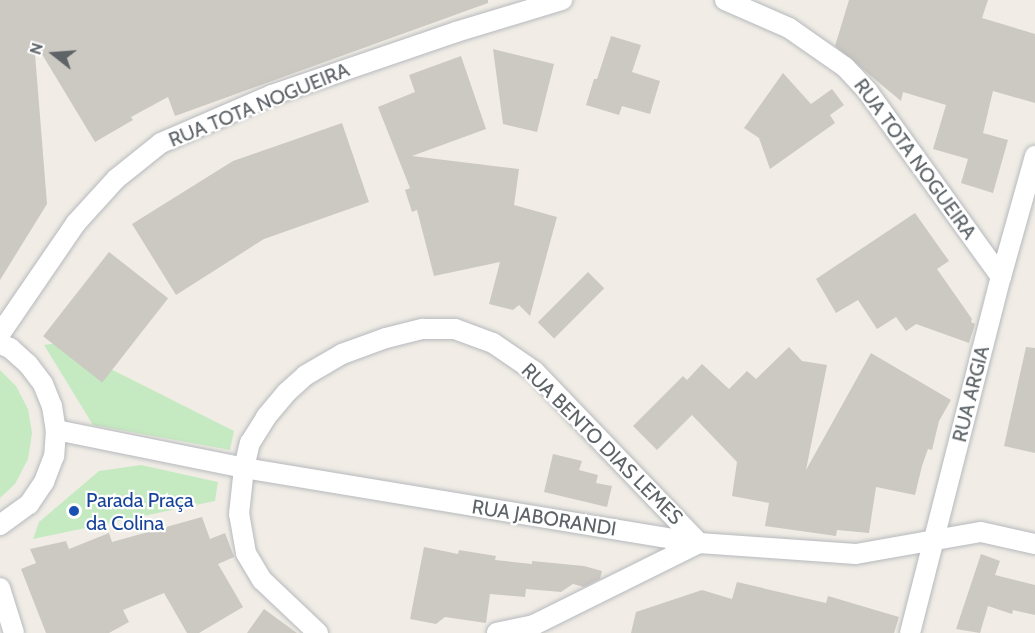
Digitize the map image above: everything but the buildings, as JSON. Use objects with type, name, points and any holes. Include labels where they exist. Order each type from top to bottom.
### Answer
[{"type":"street","name":"RUA TOTA NOGUEIRA","points":[[0,334],[76,223],[116,179],[161,143],[272,95],[456,32],[562,0]]},
{"type":"street","name":"RUA TOTA NOGUEIRA","points":[[725,0],[789,28],[845,67],[868,92],[1000,277]]},
{"type":"street","name":"RUA ARGIA","points":[[910,633],[936,539],[1000,277],[1035,156]]},
{"type":"street","name":"RUA BENTO DIAS LEMES","points":[[318,633],[262,580],[246,553],[239,514],[244,468],[250,443],[266,417],[286,393],[306,375],[342,354],[386,338],[423,329],[455,329],[493,343],[534,371],[699,543]]},
{"type":"street","points":[[0,344],[28,364],[43,384],[52,406],[56,430],[54,456],[44,482],[29,504],[0,525]]},
{"type":"street","name":"RUA JABORANDI","points":[[56,430],[244,468],[699,543],[856,554],[981,532],[1035,544]]},
{"type":"street","points":[[497,633],[534,626],[699,543]]},
{"type":"street","points":[[0,588],[14,633]]},
{"type":"green space","points":[[59,343],[234,431],[230,450],[93,425],[44,345]]},
{"type":"green space","points":[[0,370],[16,386],[28,409],[32,433],[28,459],[15,484],[0,498]]},
{"type":"green space","points":[[141,465],[218,482],[215,501],[33,539],[39,522],[99,471]]},
{"type":"place","name":"Parada Praça da Colina","points":[[74,511]]}]
